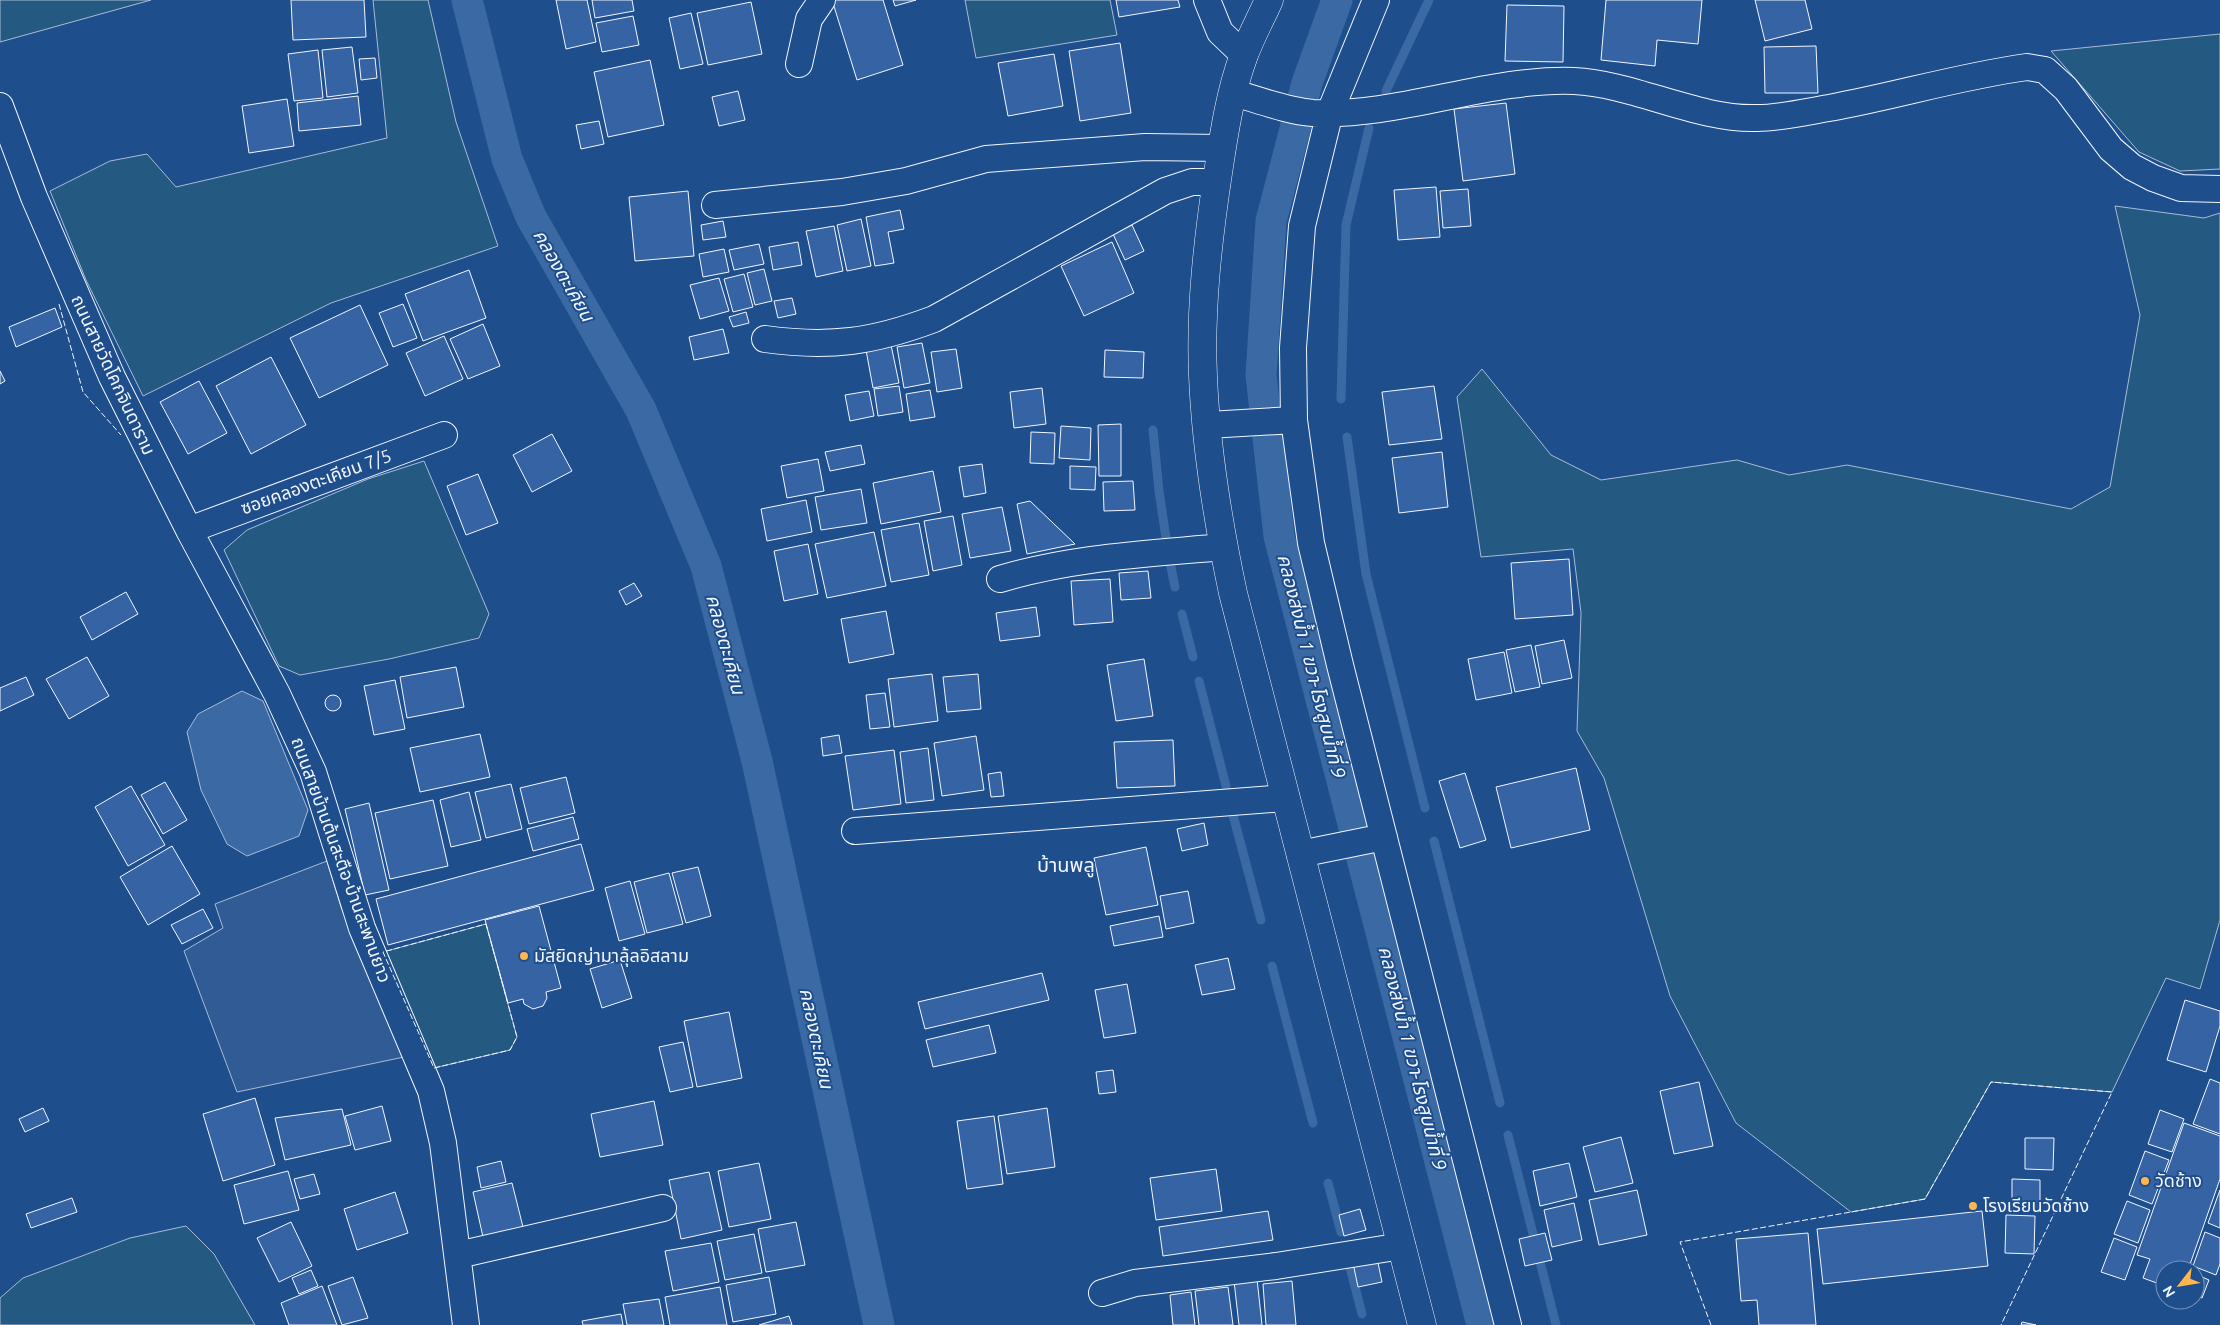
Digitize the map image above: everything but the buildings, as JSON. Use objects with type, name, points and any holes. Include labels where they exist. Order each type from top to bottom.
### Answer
[{"type":"main road","points":[[1269,0],[1244,56],[1222,148],[1217,182],[1206,262],[1205,288],[1203,375],[1208,425],[1223,547],[1286,798],[1313,851],[1402,1246],[1422,1325]]},
{"type":"street","points":[[799,64],[809,19],[822,0]]},
{"type":"street","points":[[1207,0],[1220,32],[1244,56]]},
{"type":"street","points":[[1376,0],[1321,112],[1302,226],[1293,348],[1284,421],[1377,838],[1508,1325]]},
{"type":"street","points":[[1234,93],[1269,103],[1321,112],[1366,110],[1505,86],[1574,81],[1617,88],[1724,116],[1756,118],[1796,114],[1876,99],[2027,67],[2045,70],[2066,89],[2111,149],[2132,166],[2153,178],[2181,188],[2220,189]]},
{"type":"street","name":"ถนนสายวัดโคกจินดาราม","points":[[0,106],[34,197],[112,378],[189,530],[246,635]]},
{"type":"street","points":[[715,205],[842,192],[906,181],[986,159],[1145,147],[1222,148]]},
{"type":"street","points":[[765,339],[803,345],[836,344],[899,332],[934,319],[1166,191],[1192,182],[1217,182]]},
{"type":"street","points":[[1208,425],[1284,421]]},
{"type":"street","name":"ซอยคลองตะเคียน 7/5","points":[[189,530],[444,435]]},
{"type":"street","points":[[1000,579],[1025,572],[1102,558],[1223,547]]},
{"type":"street","name":"ถนนสายบ้านต้นสะตือ-บ้านสะพานยาว","points":[[246,635],[277,694],[313,772],[362,928],[431,1090],[443,1143],[466,1325]]},
{"type":"street","points":[[855,831],[1286,798]]},
{"type":"street","points":[[1313,851],[1377,838]]},
{"type":"street","points":[[458,1255],[663,1208]]},
{"type":"street","points":[[1102,1292],[1135,1283],[1276,1266],[1402,1246]]},
{"type":"shaded area","points":[[0,0],[151,0],[0,42]]},
{"type":"shaded area","points":[[373,0],[428,0],[456,122],[498,246],[331,303],[143,396],[86,280],[50,191],[110,161],[147,154],[176,187],[387,138]]},
{"type":"shaded area","points":[[965,0],[1110,0],[1117,35],[976,58]]},
{"type":"shaded area","points":[[2220,34],[2220,169],[2180,171],[2139,152],[2051,51]]},
{"type":"shaded area","points":[[2115,206],[2204,218],[2220,213],[2220,920],[2200,989],[2166,978],[2112,1092],[1991,1082],[1925,1199],[1851,1212],[1736,1123],[1670,996],[1604,778],[1577,731],[1581,613],[1573,549],[1481,557],[1457,397],[1482,369],[1551,455],[1601,480],[1737,460],[1789,475],[1847,465],[2071,509],[2110,487],[2140,315]]},
{"type":"shaded area","points":[[424,461],[489,614],[479,638],[389,659],[300,675],[279,666],[224,550],[247,530],[368,479]]},
{"type":"shaded area","points":[[242,691],[263,701],[308,810],[299,836],[247,856],[227,844],[201,790],[187,732],[198,714]]},
{"type":"shaded area","points":[[327,861],[341,907],[404,1057],[237,1092],[184,951],[223,928],[215,904]]},
{"type":"shaded area","points":[[486,924],[517,1037],[510,1050],[434,1068],[383,952]]},
{"type":"shaded area","points":[[186,1226],[214,1254],[255,1325],[0,1325],[0,1298],[23,1278],[130,1238]]},
{"type":"waterway","name":"คลองตะเคียน","points":[[467,0],[507,159],[531,217],[641,410],[706,566],[757,761],[879,1325]]},
{"type":"waterway","name":"คลองส่งน้ำ 1 ขวา-โรงสูบน้ำที่ 9","points":[[1337,0],[1307,83],[1271,221],[1261,375],[1279,536],[1482,1325]]},
{"type":"waterway","points":[[1386,91],[1429,0]]},
{"type":"waterway","points":[[1341,399],[1346,225],[1369,128]]},
{"type":"waterway","points":[[1153,430],[1166,538]]},
{"type":"waterway","points":[[1347,437],[1366,574],[1425,808]]},
{"type":"waterway","points":[[1170,562],[1175,587]]},
{"type":"waterway","points":[[1182,614],[1193,657]]},
{"type":"waterway","points":[[1199,681],[1226,786]]},
{"type":"waterway","points":[[1233,815],[1261,920]]},
{"type":"waterway","points":[[1434,841],[1500,1103]]},
{"type":"waterway","points":[[1272,966],[1313,1123]]},
{"type":"waterway","points":[[1508,1135],[1556,1325]]},
{"type":"waterway","points":[[1328,1183],[1341,1232]]},
{"type":"waterway","points":[[1349,1263],[1362,1314]]},
{"type":"fence","points":[[59,304],[83,392],[121,435]]},
{"type":"fence","points":[[486,924],[517,1037],[510,1050],[434,1068],[383,952],[486,924]]},
{"type":"fence","points":[[1711,1325],[1680,1242],[1925,1199],[1991,1082],[2112,1092],[2001,1325]]},
{"type":"place","name":"มัสยิดญ่ามาลุ้ลอิสลาม","points":[[524,956]]},
{"type":"place","name":"วัดช้าง","points":[[2145,1181]]},
{"type":"place","name":"โรงเรียนวัดช้าง","points":[[1973,1206]]},
{"type":"district","name":"บ้านพลู","points":[[1066,865]]}]
